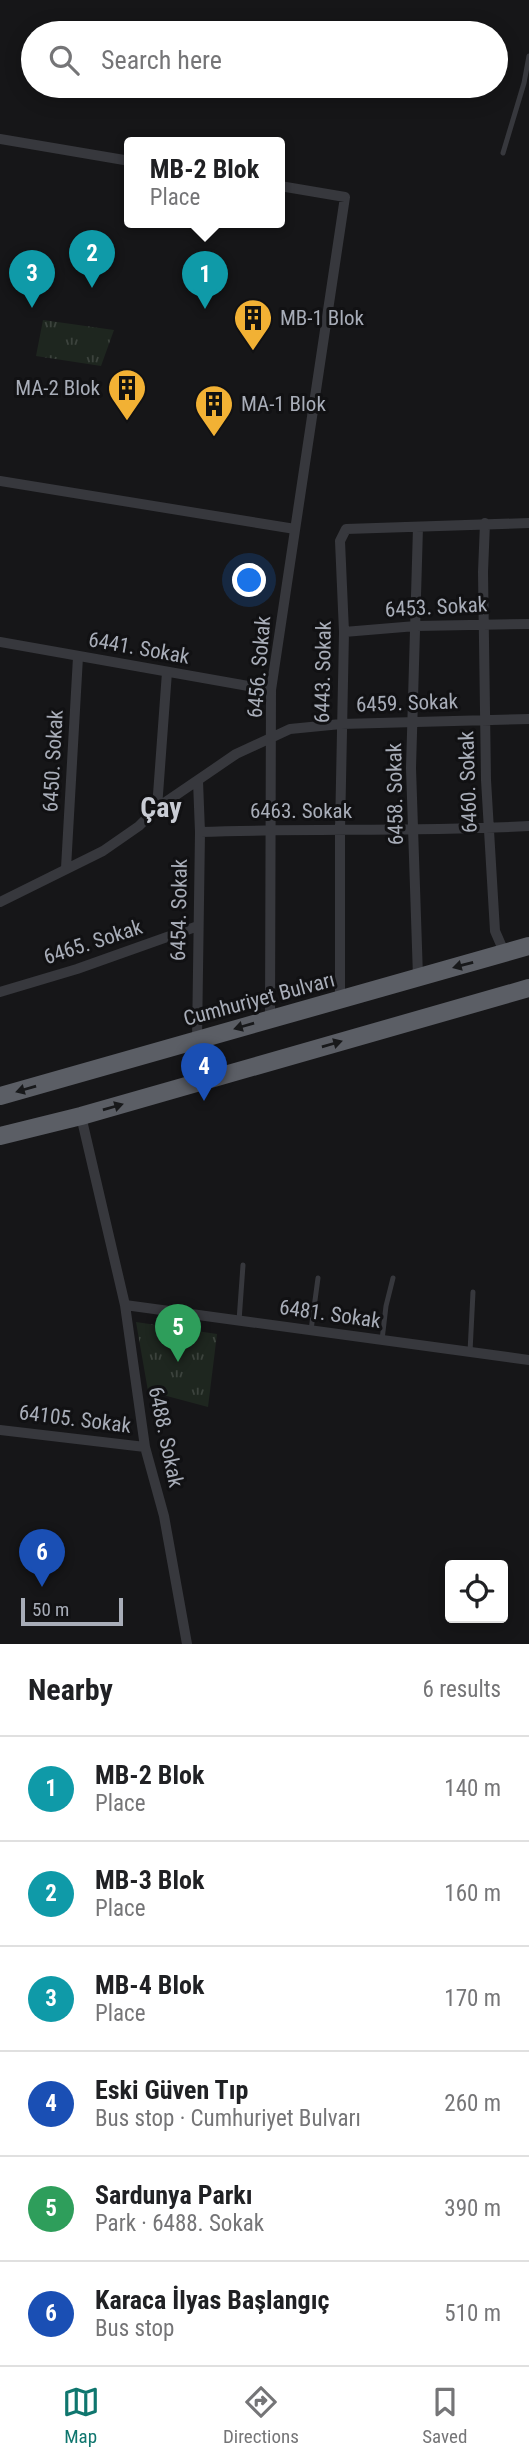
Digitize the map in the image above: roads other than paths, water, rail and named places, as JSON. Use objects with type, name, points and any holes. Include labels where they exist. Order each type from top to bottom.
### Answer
[{"type":"highway","name":"Cumhuriyet Bulvarı","points":[[0,1096],[529,946]]},
{"type":"highway","points":[[0,1136],[81,1116],[529,988]]},
{"type":"street","points":[[0,139],[124,160]]},
{"type":"street","name":"6456. Sokak","points":[[270,1019],[271,691],[345,197],[285,187]]},
{"type":"street","points":[[0,481],[295,528]]},
{"type":"street","name":"6460. Sokak","points":[[485,523],[483,572],[488,828],[495,931],[505,954]]},
{"type":"street","name":"6443. Sokak","points":[[340,1001],[344,632],[340,541],[342,533],[346,528],[529,523]]},
{"type":"street","name":"6458. Sokak","points":[[418,527],[411,768],[418,977]]},
{"type":"street","name":"6453. Sokak","points":[[344,632],[416,626],[529,624]]},
{"type":"street","name":"6441. Sokak","points":[[0,642],[271,691]]},
{"type":"street","name":"6450. Sokak","points":[[66,868],[78,657]]},
{"type":"street","points":[[156,808],[167,672]]},
{"type":"street","name":"6459. Sokak","points":[[0,902],[103,851],[139,826],[156,808],[236,754],[289,729],[413,721],[529,719]]},
{"type":"street","name":"6454. Sokak","points":[[197,1040],[200,832],[198,781]]},
{"type":"street","name":"6463. Sokak","points":[[200,832],[270,829],[415,831],[529,826]]},
{"type":"street","name":"6465. Sokak","points":[[0,992],[77,969],[198,926]]},
{"type":"street","name":"6488. Sokak","points":[[81,1116],[125,1305],[145,1447],[164,1516],[187,1644]]},
{"type":"street","name":"6481. Sokak","points":[[125,1305],[529,1360]]},
{"type":"street","name":"64105. Sokak","points":[[0,1430],[145,1447]]},
{"type":"lane","points":[[503,153],[526,84],[529,56]]},
{"type":"lane","points":[[240,1321],[243,1265]]},
{"type":"lane","points":[[311,1331],[318,1278]]},
{"type":"lane","points":[[383,1340],[386,1306],[393,1278]]},
{"type":"lane","points":[[470,1352],[473,1292]]},
{"type":"place","name":"MB-3 Blok","points":[[92,288]]},
{"type":"place","name":"MB-4 Blok","points":[[32,308]]},
{"type":"place","name":"MB-2 Blok","points":[[205,309]]},
{"type":"place","name":"MB-1 Blok","points":[[253,352]]},
{"type":"place","name":"MA-2 Blok","points":[[127,422]]},
{"type":"place","name":"MA-1 Blok","points":[[214,438]]},
{"type":"place","name":"Eski Güven Tıp","points":[[204,1101]]},
{"type":"place","name":"Sardunya Parkı","points":[[178,1362]]},
{"type":"place","name":"Karaca İlyas Başlangıç","points":[[42,1587]]},
{"type":"district","name":"Çay","points":[[161,807]]}]
